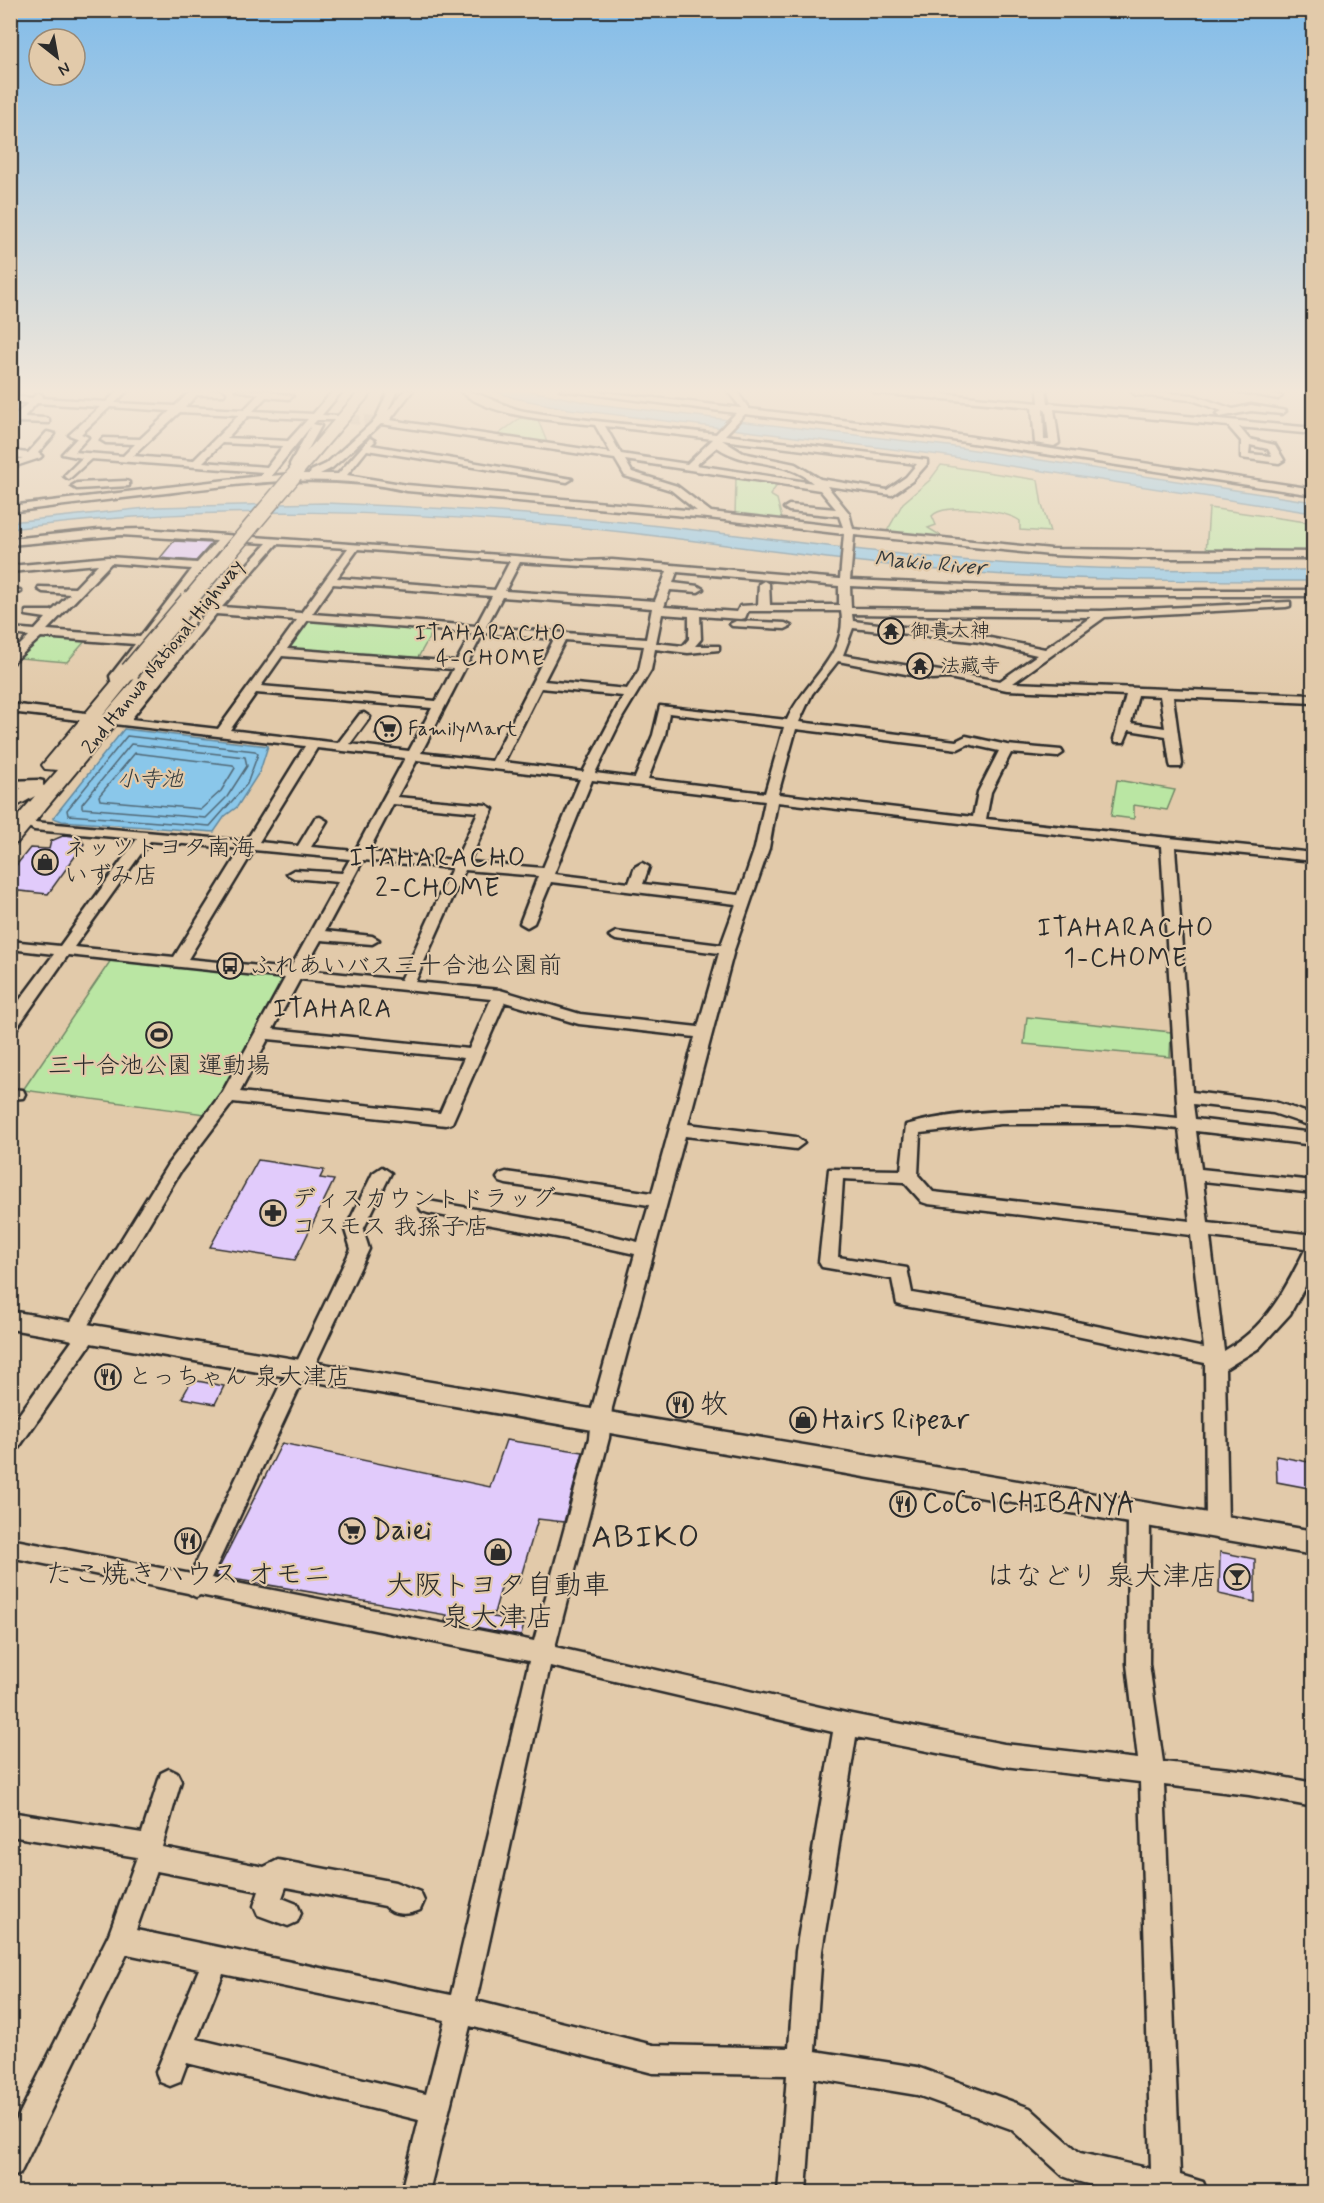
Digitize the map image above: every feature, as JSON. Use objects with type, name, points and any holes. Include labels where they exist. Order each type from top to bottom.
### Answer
[{"type":"highway","name":"2nd Hanwa National Highway","points":[[10,839],[89,717],[287,493]]},
{"type":"highway","name":"2nd Hanwa National Highway","points":[[10,817],[112,719],[289,493]]},
{"type":"highway","points":[[10,804],[41,788]]},
{"type":"highway","points":[[10,856],[34,826],[41,788]]},
{"type":"main road","points":[[10,1320],[1139,1515],[1314,1542]]},
{"type":"street","points":[[57,502],[73,496],[73,493]]},
{"type":"street","points":[[94,497],[104,493]]},
{"type":"street","points":[[10,509],[125,493]]},
{"type":"street","points":[[477,493],[708,515],[851,535],[1051,552],[1142,555],[1314,555]]},
{"type":"street","points":[[517,493],[584,499],[590,503]]},
{"type":"street","points":[[680,493],[708,515]]},
{"type":"street","points":[[415,2193],[461,2010],[542,1653],[600,1422],[704,1033],[742,900],[762,848],[771,791],[792,724],[807,694],[835,657],[846,636],[848,624],[846,580],[850,525],[826,493]]},
{"type":"street","points":[[794,507],[843,513]]},
{"type":"street","points":[[10,542],[167,532],[516,560],[1084,593],[1314,593]]},
{"type":"street","points":[[124,678],[116,676],[141,641],[188,586],[200,566],[225,538]]},
{"type":"street","points":[[112,719],[126,717],[214,610],[274,542]]},
{"type":"street","points":[[222,732],[355,546]]},
{"type":"street","points":[[10,569],[108,560],[200,566]]},
{"type":"street","points":[[10,662],[108,560]]},
{"type":"street","points":[[10,1444],[84,1340],[75,1331],[174,1168],[229,1096],[390,800],[516,560]]},
{"type":"street","points":[[527,923],[588,775],[629,693],[645,670],[658,607],[673,568]]},
{"type":"street","points":[[330,581],[658,607],[736,623],[784,626]]},
{"type":"street","points":[[764,584],[764,609]]},
{"type":"street","points":[[667,586],[698,589]]},
{"type":"street","points":[[43,589],[79,591]]},
{"type":"street","points":[[736,623],[744,609],[1102,615],[1314,600]]},
{"type":"street","points":[[214,610],[561,636],[687,650],[715,648]]},
{"type":"street","points":[[30,613],[56,615]]},
{"type":"street","points":[[687,650],[695,639],[694,613]]},
{"type":"street","points":[[1002,685],[1102,615]]},
{"type":"street","points":[[848,624],[947,638],[987,640],[1045,653]]},
{"type":"street","points":[[10,631],[141,641]]},
{"type":"street","points":[[497,764],[561,636]]},
{"type":"street","points":[[280,652],[460,666]]},
{"type":"street","points":[[835,657],[932,675],[949,674],[1002,685],[1133,693],[1314,699]]},
{"type":"street","points":[[537,684],[629,693]]},
{"type":"street","points":[[253,689],[439,705]]},
{"type":"street","points":[[1120,739],[1133,693]]},
{"type":"street","points":[[1166,693],[1176,764]]},
{"type":"street","points":[[10,708],[343,745],[640,783],[772,796],[1168,843],[1314,857]]},
{"type":"street","points":[[640,783],[659,735],[664,709],[958,745],[966,740],[1007,749],[1057,753]]},
{"type":"street","points":[[343,745],[364,717]]},
{"type":"street","points":[[1124,726],[1172,733]]},
{"type":"street","points":[[178,962],[314,742]]},
{"type":"street","points":[[979,821],[984,789],[1007,749]]},
{"type":"street","points":[[10,785],[41,788]]},
{"type":"street","points":[[390,800],[486,809],[406,985]]},
{"type":"street","points":[[302,851],[320,821]]},
{"type":"street","points":[[34,826],[460,866],[742,900]]},
{"type":"street","points":[[10,1025],[146,836]]},
{"type":"street","points":[[1168,843],[1184,1097],[1201,1229],[1214,1362],[1217,1526]]},
{"type":"street","points":[[635,886],[642,867]]},
{"type":"street","points":[[294,873],[347,878]]},
{"type":"street","points":[[316,935],[372,940]]},
{"type":"street","points":[[616,936],[727,950]]},
{"type":"street","points":[[10,945],[500,995],[579,1019],[704,1033]]},
{"type":"street","points":[[229,1096],[446,1119],[472,1054],[500,995]]},
{"type":"street","points":[[263,1033],[472,1054]]},
{"type":"street","points":[[1184,1097],[1275,1108],[1314,1120]]},
{"type":"street","points":[[1314,1139],[1121,1118],[1001,1118],[912,1129],[909,1176],[928,1198],[1314,1242]]},
{"type":"street","points":[[678,1129],[771,1146],[796,1143]]},
{"type":"street","points":[[196,1587],[291,1381],[302,1371],[360,1249],[354,1230],[382,1173]]},
{"type":"street","points":[[909,1176],[835,1173],[828,1262],[900,1272],[904,1299],[1057,1325],[1214,1362],[1256,1341],[1272,1324],[1295,1290],[1314,1249]]},
{"type":"street","points":[[1194,1174],[1314,1187]]},
{"type":"street","points":[[506,1178],[659,1200]]},
{"type":"street","points":[[438,1205],[569,1227],[646,1250]]},
{"type":"street","points":[[1139,1515],[1138,1664],[1152,1772],[1166,2190]]},
{"type":"street","points":[[10,1548],[196,1587],[542,1653],[561,1660],[846,1724],[1004,1755],[1249,1783],[1314,1795]]},
{"type":"street","points":[[792,2193],[809,1951],[846,1724]]},
{"type":"street","points":[[10,2164],[120,1940],[150,1852],[169,1781]]},
{"type":"street","points":[[10,1824],[150,1852],[266,1880],[278,1873],[337,1882],[395,1895],[395,1900],[411,1901]]},
{"type":"street","points":[[278,1873],[267,1906],[288,1913]]},
{"type":"street","points":[[120,1940],[461,2010],[653,2059],[801,2062],[917,2081],[1020,2118],[1072,2166],[1166,2190],[1193,2193]]},
{"type":"street","points":[[216,1960],[175,2060],[436,2110]]},
{"type":"green space","points":[[736,493],[772,493],[770,495],[777,499],[783,523],[735,517]]},
{"type":"green space","points":[[915,493],[1040,493],[1050,532],[1020,530],[1020,521],[990,511],[949,509],[932,516],[936,525],[928,528],[943,537],[941,539],[886,533],[903,503]]},
{"type":"green space","points":[[1209,508],[1313,523],[1313,553],[1206,553]]},
{"type":"green space","points":[[304,621],[434,629],[416,661],[288,651],[286,648]]},
{"type":"green space","points":[[45,636],[87,639],[67,662],[19,658],[38,638]]},
{"type":"green space","points":[[1117,780],[1175,790],[1167,810],[1134,805],[1134,819],[1111,816]]},
{"type":"green space","points":[[111,960],[283,977],[285,980],[231,1077],[205,1114],[23,1090]]},
{"type":"green space","points":[[1027,1017],[1171,1032],[1170,1057],[1024,1044]]},
{"type":"water","points":[[1183,493],[1253,493],[1313,502],[1313,513]]},
{"type":"water","name":"Makio River","points":[[325,503],[582,518],[906,555],[1026,565],[1149,569],[1313,570],[1314,581],[1126,580],[986,574],[857,562],[613,531],[388,514],[312,512],[161,515],[11,529],[11,522],[156,507]]},
{"type":"water","name":"小寺池","points":[[124,729],[268,746],[260,771],[237,807],[225,816],[214,832],[62,821],[53,818]]},
{"type":"building","points":[[174,541],[212,543],[196,561],[160,558]]},
{"type":"building","name":"FamilyMart","points":[[382,723],[400,724],[393,736],[375,734]]},
{"type":"building","name":"ネッツトヨタ南海 いずみ店","points":[[65,835],[80,837],[84,844],[48,894],[10,890],[10,873],[30,848],[49,849],[51,841]]},
{"type":"building","name":"ディスカウントドラッグ コスモス 我孫子店","points":[[258,1160],[324,1170],[320,1178],[334,1180],[295,1260],[210,1247]]},
{"type":"building","points":[[192,1380],[224,1386],[215,1404],[182,1398]]},
{"type":"building","name":"Daiei","points":[[506,1440],[583,1452],[564,1522],[538,1519],[519,1583],[503,1581],[493,1617],[525,1621],[521,1636],[445,1621],[447,1615],[215,1576],[282,1443],[490,1487]]},
{"type":"building","points":[[1276,1456],[1314,1463],[1314,1489],[1277,1482]]},
{"type":"building","name":"はなどり 泉大津店","points":[[1220,1552],[1255,1559],[1255,1602],[1219,1594]]},
{"type":"place","name":"御貴大神","points":[[891,631]]},
{"type":"place","name":"法藏寺","points":[[920,666]]},
{"type":"place","name":"FamilyMart","points":[[388,729]]},
{"type":"place","name":"ネッツトヨタ南海 いずみ店","points":[[45,862]]},
{"type":"place","name":"ふれあいバス三十合池公園前","points":[[230,966]]},
{"type":"place","name":"三十合池公園 運動場","points":[[159,1035]]},
{"type":"place","name":"ディスカウントドラッグ コスモス 我孫子店","points":[[273,1213]]},
{"type":"place","name":"とっちゃん 泉大津店","points":[[108,1377]]},
{"type":"place","name":"牧","points":[[680,1405]]},
{"type":"place","name":"Hairs Ripear","points":[[803,1420]]},
{"type":"place","name":"CoCo ICHIBANYA","points":[[903,1504]]},
{"type":"place","name":"Daiei","points":[[352,1531]]},
{"type":"place","name":"たこ焼きハウス オモニ","points":[[188,1541]]},
{"type":"place","name":"大阪トヨタ自動車 泉大津店","points":[[498,1552]]},
{"type":"place","name":"はなどり 泉大津店","points":[[1237,1577]]},
{"type":"district","name":"ITAHARACHO 4-CHOME","points":[[491,646]]},
{"type":"district","name":"ITAHARACHO 2-CHOME","points":[[438,874]]},
{"type":"district","name":"ITAHARACHO 1-CHOME","points":[[1126,944]]},
{"type":"district","name":"ITAHARA","points":[[333,1010]]},
{"type":"district","name":"ABIKO","points":[[646,1538]]}]
